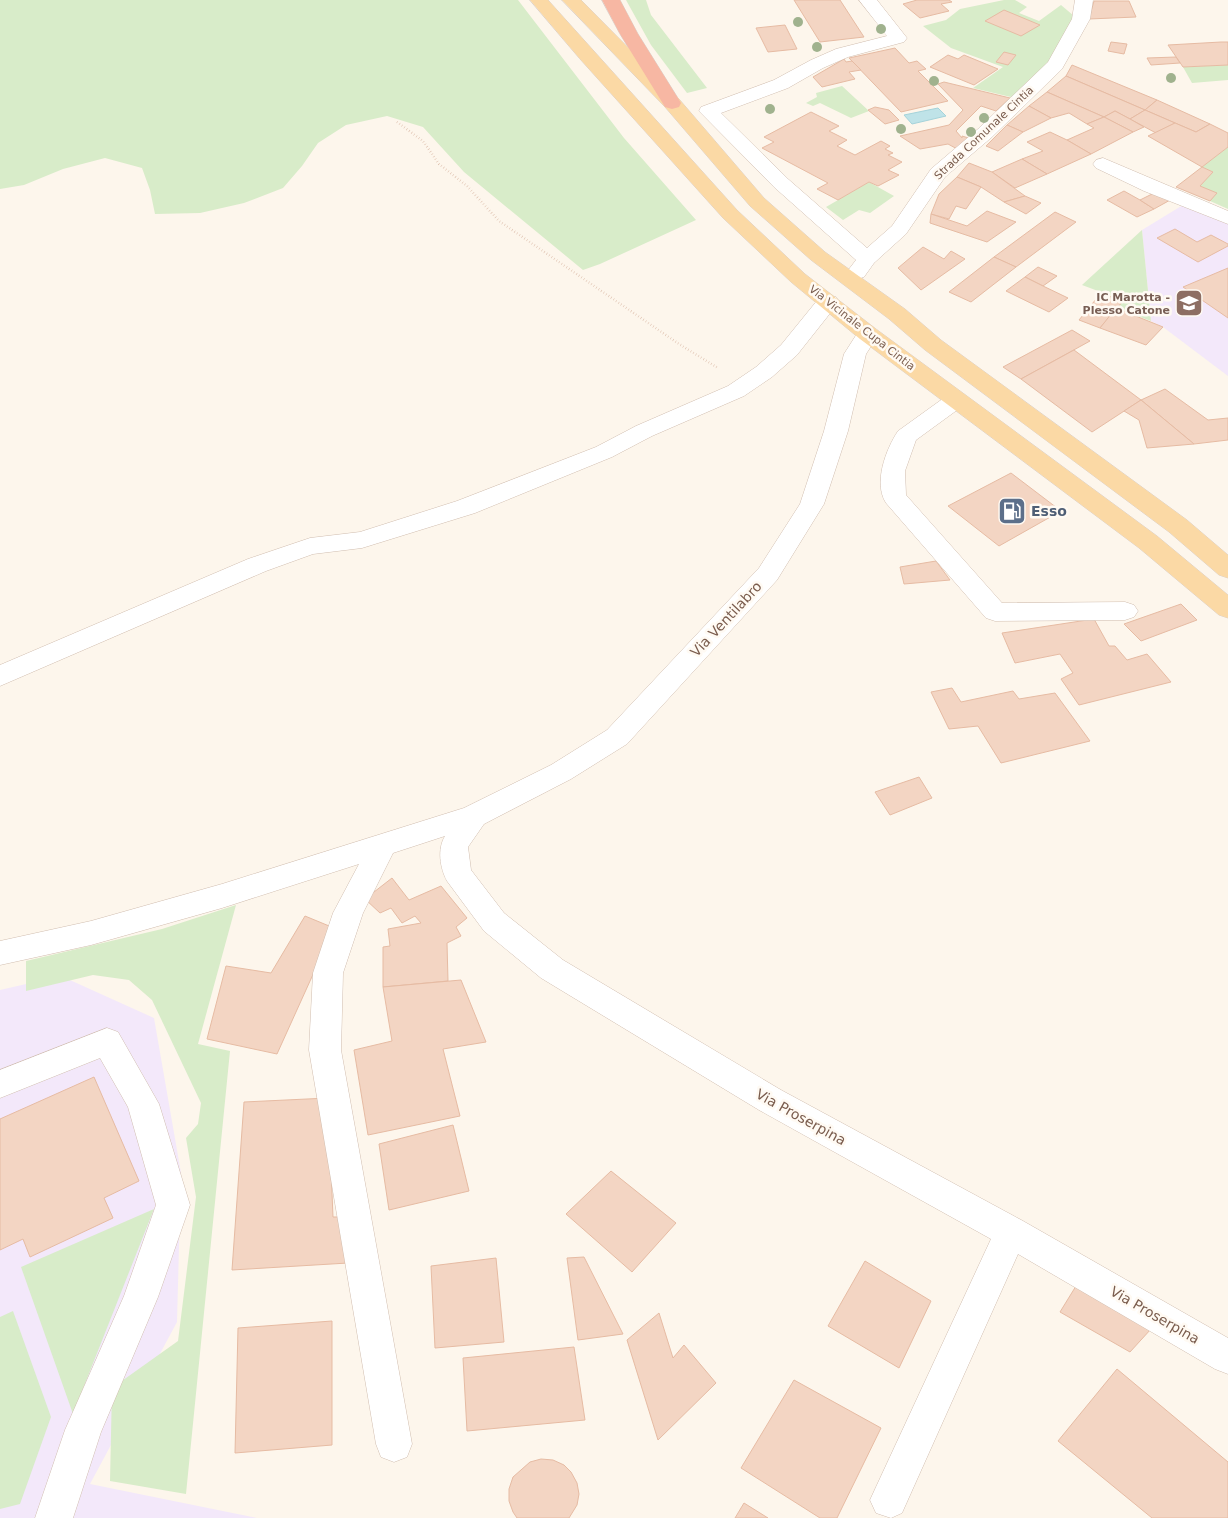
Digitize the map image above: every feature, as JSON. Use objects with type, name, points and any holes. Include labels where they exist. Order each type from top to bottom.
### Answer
[{"type":"highway","points":[[611,0],[672,103]]},
{"type":"main road","name":"Via Vicinale Cupa Cintia","points":[[539,0],[586,56],[730,214],[798,278],[868,334],[1148,542],[1228,608]]},
{"type":"main road","points":[[571,0],[672,103],[757,202],[851,282],[897,314],[933,345]]},
{"type":"main road","points":[[868,334],[883,329],[908,329],[933,345],[1178,526],[1228,569]]},
{"type":"street","points":[[867,259],[781,183],[708,111],[781,84],[842,53],[898,38],[868,0]]},
{"type":"street","name":"Strada Comunale Cintia","points":[[851,282],[867,259],[899,230],[938,173],[985,133],[1056,65],[1081,19],[1084,0]]},
{"type":"street","points":[[1102,164],[1151,187],[1228,218]]},
{"type":"street","points":[[0,676],[257,565],[310,546],[362,540],[466,507],[604,452],[644,432],[700,408],[744,385],[764,372],[789,350],[828,302]]},
{"type":"street","name":"Via Ventilabro","points":[[0,953],[110,928],[222,896],[474,816],[561,772],[617,737],[768,574],[812,504],[836,432],[855,354],[868,334]]},
{"type":"street","points":[[956,400],[906,436],[893,471],[894,498],[995,612],[1125,611]]},
{"type":"street","name":"Via Proserpina","points":[[474,816],[454,846],[457,874],[494,922],[552,968],[770,1100],[1011,1232],[1228,1357]]},
{"type":"street","points":[[383,845],[348,913],[328,973],[325,1050],[394,1444]]},
{"type":"street","points":[[0,1084],[107,1041],[143,1104],[173,1205],[141,1297],[83,1430],[54,1518]]},
{"type":"street","points":[[889,1500],[1011,1232]]},
{"type":"path","points":[[397,122],[423,141],[438,164],[467,186],[499,221],[679,344],[744,385]]},
{"type":"shaded area","name":"IC Marotta - Plesso Catone","points":[[1183,205],[1228,223],[1228,376],[1163,327],[1151,321],[1142,230]]},
{"type":"shaded area","points":[[61,976],[154,1018],[181,1173],[177,1322],[90,1484],[257,1518],[0,1518],[0,990]]},
{"type":"green space","points":[[0,0],[518,0],[624,138],[696,220],[583,270],[464,172],[423,127],[387,116],[346,125],[318,143],[283,188],[244,203],[200,213],[155,214],[150,190],[142,168],[105,158],[63,169],[24,185],[0,189]]},
{"type":"green space","points":[[626,0],[646,0],[651,15],[707,88],[687,93],[651,45]]},
{"type":"green space","points":[[1004,0],[1015,0],[1027,7],[1019,13],[1039,21],[1061,5],[1074,16],[1060,48],[1035,79],[1015,98],[973,88],[1003,67],[951,48],[923,26],[946,20],[960,9]]},
{"type":"green space","points":[[1228,65],[1228,80],[1192,83],[1183,67]]},
{"type":"green space","points":[[842,86],[869,111],[851,118],[820,103],[813,106],[806,103],[817,97],[816,93]]},
{"type":"green space","points":[[1228,147],[1228,209],[1210,201],[1216,193],[1200,186],[1213,172],[1202,167]]},
{"type":"green space","points":[[869,182],[894,196],[870,213],[859,210],[843,220],[826,207]]},
{"type":"green space","points":[[1142,230],[1151,321],[1116,308],[1122,300],[1082,285]]},
{"type":"green space","points":[[236,905],[198,1044],[230,1051],[186,1494],[110,1481],[112,1388],[178,1341],[196,1197],[186,1138],[198,1124],[201,1103],[152,1000],[129,980],[93,975],[26,991],[26,961],[162,929]]},
{"type":"green space","points":[[154,1209],[73,1414],[21,1267]]},
{"type":"green space","points":[[13,1311],[51,1417],[20,1504],[0,1509],[0,1317]]},
{"type":"water","points":[[938,108],[946,116],[912,124],[904,115]]},
{"type":"building","points":[[794,0],[840,0],[864,37],[820,42]]},
{"type":"building","points":[[917,0],[949,0],[952,2],[941,4],[949,11],[920,18],[903,4]]},
{"type":"building","points":[[1094,1],[1129,1],[1136,17],[1089,19]]},
{"type":"building","points":[[1004,10],[1040,25],[1021,36],[985,21]]},
{"type":"building","points":[[785,25],[797,49],[768,52],[756,28]]},
{"type":"building","points":[[1111,42],[1127,44],[1124,54],[1108,51]]},
{"type":"building","points":[[1228,42],[1228,65],[1183,67],[1168,45]]},
{"type":"building","points":[[895,48],[909,63],[917,61],[926,69],[918,71],[948,101],[901,112],[849,58]]},
{"type":"building","points":[[1004,52],[1016,55],[1008,65],[996,62]]},
{"type":"building","points":[[948,55],[958,59],[964,55],[998,69],[974,85],[930,67]]},
{"type":"building","points":[[1176,57],[1180,63],[1151,65],[1147,58]]},
{"type":"building","points":[[844,59],[846,62],[852,61],[861,70],[849,72],[855,79],[822,87],[813,77]]},
{"type":"building","points":[[1072,65],[1157,100],[1145,110],[1066,76]]},
{"type":"building","points":[[1066,76],[1145,110],[1130,119],[1115,111],[1104,117],[1047,92]]},
{"type":"building","points":[[944,82],[1010,98],[996,111],[981,106],[956,131],[962,138],[962,136],[972,139],[959,150],[948,144],[920,149],[900,136],[949,125],[963,110],[938,84]]},
{"type":"building","points":[[1047,92],[1104,117],[1087,124],[1069,113],[1051,118],[1029,106]]},
{"type":"building","points":[[1157,100],[1210,124],[1196,132],[1145,110]]},
{"type":"building","points":[[1029,106],[1051,118],[1023,132],[1007,125]]},
{"type":"building","points":[[875,107],[889,110],[899,120],[885,124],[868,110]]},
{"type":"building","points":[[1145,110],[1175,123],[1156,133],[1130,119]]},
{"type":"building","points":[[1115,111],[1144,127],[1133,132],[1104,117]]},
{"type":"building","points":[[811,112],[839,126],[829,131],[847,140],[837,146],[855,155],[881,141],[890,146],[885,149],[893,153],[888,155],[902,162],[888,170],[899,175],[878,186],[869,182],[838,200],[817,189],[828,183],[762,148],[774,142],[764,137]]},
{"type":"building","points":[[1104,117],[1133,132],[1091,154],[1067,140],[1094,128],[1087,124]]},
{"type":"building","points":[[1175,123],[1196,132],[1210,124],[1228,133],[1228,147],[1202,167],[1148,136]]},
{"type":"building","points":[[1007,125],[1023,132],[998,151],[986,146]]},
{"type":"building","points":[[1050,132],[1091,154],[1047,174],[1022,159],[1043,151],[1027,142]]},
{"type":"building","points":[[1022,159],[1047,174],[1015,188],[992,172]]},
{"type":"building","points":[[969,163],[992,172],[1025,196],[1004,202],[981,187],[957,177]]},
{"type":"building","points":[[1202,167],[1213,172],[1200,186],[1217,193],[1210,201],[1176,187]]},
{"type":"building","points":[[957,177],[981,187],[966,209],[956,206],[949,219],[931,214],[939,194]]},
{"type":"building","points":[[1124,191],[1154,209],[1137,217],[1107,200]]},
{"type":"building","points":[[1158,191],[1172,199],[1154,209],[1140,200]]},
{"type":"building","points":[[1025,196],[1041,203],[1026,214],[1004,202]]},
{"type":"building","points":[[987,211],[1016,222],[987,242],[930,223],[931,214],[967,226]]},
{"type":"building","points":[[1055,212],[1076,222],[1016,267],[994,257]]},
{"type":"building","points":[[1175,229],[1197,242],[1211,235],[1228,244],[1228,246],[1198,262],[1157,238]]},
{"type":"building","points":[[923,247],[944,259],[951,251],[965,259],[921,290],[898,268]]},
{"type":"building","points":[[994,257],[1016,267],[971,302],[949,292]]},
{"type":"building","points":[[1038,267],[1057,276],[1043,286],[1025,277]]},
{"type":"building","points":[[1228,268],[1228,318],[1183,287]]},
{"type":"building","points":[[1025,277],[1068,298],[1049,312],[1006,291]]},
{"type":"building","points":[[1101,293],[1123,301],[1100,328],[1079,320]]},
{"type":"building","points":[[1116,308],[1163,327],[1146,345],[1100,328]]},
{"type":"building","points":[[1072,330],[1090,341],[1021,379],[1003,367]]},
{"type":"building","points":[[1074,350],[1141,400],[1092,432],[1021,379]]},
{"type":"building","points":[[1165,389],[1208,420],[1228,418],[1228,440],[1194,444],[1141,400]]},
{"type":"building","points":[[1141,400],[1194,444],[1147,448],[1139,420],[1124,411]]},
{"type":"building","points":[[1011,473],[1061,511],[999,546],[948,506]]},
{"type":"building","points":[[936,561],[950,580],[904,584],[900,567]]},
{"type":"building","points":[[1181,604],[1197,620],[1141,641],[1124,624]]},
{"type":"building","points":[[1094,619],[1109,646],[1115,646],[1127,660],[1147,654],[1171,682],[1079,705],[1061,679],[1073,673],[1060,654],[1015,663],[1002,633]]},
{"type":"building","points":[[952,688],[961,702],[1013,691],[1019,699],[1055,693],[1090,741],[1001,763],[978,726],[949,729],[931,692]]},
{"type":"building","points":[[919,777],[932,798],[890,815],[875,792]]},
{"type":"building","points":[[392,878],[409,900],[441,886],[467,918],[456,927],[461,936],[447,943],[448,981],[383,987],[383,947],[390,946],[388,929],[421,923],[415,916],[402,923],[391,908],[380,913],[365,899]]},
{"type":"building","points":[[305,916],[334,928],[277,1054],[207,1039],[226,966],[271,973]]},
{"type":"building","points":[[461,980],[486,1042],[443,1049],[460,1116],[368,1135],[354,1050],[392,1041],[383,987]]},
{"type":"building","points":[[94,1077],[139,1181],[104,1198],[113,1218],[30,1257],[23,1239],[0,1250],[0,1119]]},
{"type":"building","points":[[328,1098],[333,1217],[346,1217],[348,1263],[232,1270],[244,1102]]},
{"type":"building","points":[[453,1125],[469,1191],[389,1210],[379,1144]]},
{"type":"building","points":[[611,1171],[676,1223],[632,1272],[566,1214]]},
{"type":"building","points":[[584,1257],[623,1334],[578,1340],[567,1258]]},
{"type":"building","points":[[496,1258],[504,1342],[435,1348],[431,1266]]},
{"type":"building","points":[[865,1261],[931,1301],[899,1368],[828,1326]]},
{"type":"building","points":[[1076,1286],[1151,1329],[1130,1352],[1060,1312]]},
{"type":"building","points":[[659,1313],[673,1358],[684,1345],[716,1383],[658,1440],[627,1340]]},
{"type":"building","points":[[332,1321],[332,1445],[235,1453],[238,1328]]},
{"type":"building","points":[[574,1347],[585,1420],[467,1431],[463,1358]]},
{"type":"building","points":[[1117,1369],[1228,1462],[1228,1518],[1152,1518],[1058,1441]]},
{"type":"building","points":[[794,1380],[881,1428],[837,1518],[820,1518],[741,1468]]},
{"type":"building","points":[[541,1459],[553,1460],[564,1465],[571,1472],[577,1483],[579,1494],[577,1505],[569,1518],[517,1518],[513,1512],[509,1501],[509,1489],[513,1477],[530,1462]]},
{"type":"building","points":[[744,1503],[768,1518],[735,1518]]},
{"type":"place","name":"IC Marotta - Plesso Catone","points":[[1189,303]]},
{"type":"place","name":"Esso","points":[[1012,511]]}]
